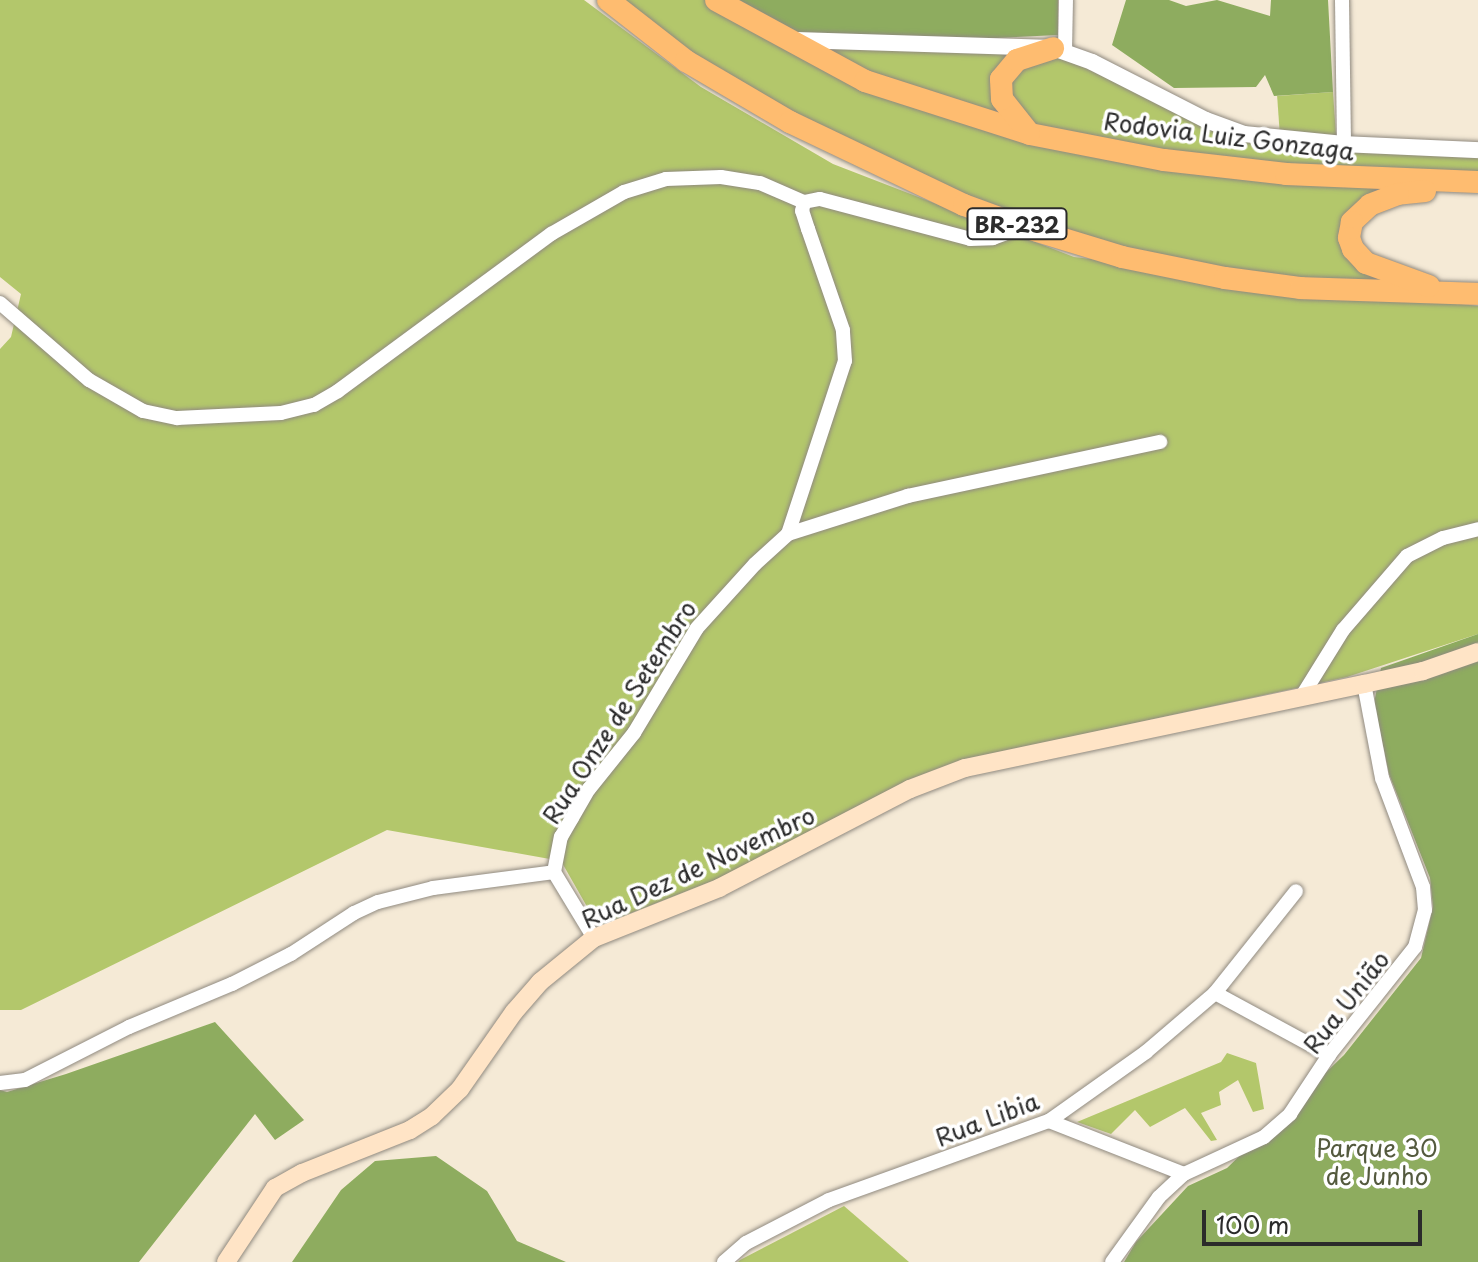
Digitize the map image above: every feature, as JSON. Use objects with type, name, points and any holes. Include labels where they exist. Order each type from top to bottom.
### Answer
[{"type":"highway","name":"BR-232","points":[[608,0],[686,61],[790,122],[964,205],[1024,227],[1122,257],[1225,278],[1331,290],[1478,294]]},
{"type":"highway","name":"Rodovia Luiz Gonzaga","points":[[716,0],[865,81],[1030,134],[1164,160],[1271,172],[1336,178],[1478,183]]},
{"type":"highway","points":[[1030,134],[1002,99],[1001,79],[1017,60],[1059,50]]},
{"type":"highway","name":"BR-232","points":[[1449,293],[1366,263],[1353,249],[1349,230],[1359,214],[1383,199],[1478,183]]},
{"type":"main road","name":"Rua Dez de Novembro","points":[[226,1262],[275,1188],[302,1173],[410,1130],[432,1116],[469,1077],[514,1012],[540,982],[594,938],[719,888],[940,776],[997,760],[1165,728],[1423,671],[1478,652]]},
{"type":"street","points":[[1059,50],[1066,0]]},
{"type":"street","points":[[1342,0],[1344,144]]},
{"type":"street","points":[[791,40],[1059,50],[1206,120],[1244,134],[1344,144],[1478,150]]},
{"type":"street","points":[[0,303],[89,380],[143,411],[177,418],[281,413],[314,405],[338,391],[463,303],[544,239],[624,192],[666,179],[721,177],[760,183],[804,202],[820,199],[970,239],[993,238],[1024,227]]},
{"type":"street","points":[[788,534],[845,361],[843,330],[802,211],[804,202]]},
{"type":"street","name":"Rua Onze de Setembro","points":[[554,872],[561,837],[577,808],[634,733],[697,628],[755,564],[788,534],[908,496],[1160,442]]},
{"type":"street","points":[[1302,696],[1343,630],[1407,556],[1443,538],[1478,529]]},
{"type":"street","name":"Rua União","points":[[1112,1262],[1159,1197],[1184,1174],[1264,1137],[1302,1099],[1329,1055],[1415,947],[1425,910],[1423,887],[1382,778],[1364,684]]},
{"type":"street","points":[[0,1083],[25,1080],[129,1027],[232,984],[291,954],[378,902],[433,888],[554,872],[594,938]]},
{"type":"street","name":"Rua Libia","points":[[724,1262],[746,1243],[829,1200],[1049,1121],[1146,1052],[1215,993],[1296,891]]},
{"type":"street","points":[[1215,993],[1329,1055]]},
{"type":"street","points":[[1049,1121],[1184,1174]]},
{"type":"green space","points":[[0,0],[584,0],[701,87],[833,164],[1074,257],[1478,306],[1478,634],[1347,677],[1053,741],[911,779],[743,869],[598,926],[561,861],[387,830],[21,1010],[0,1010],[0,349],[11,337],[21,294],[0,277]]},
{"type":"green space","points":[[617,0],[732,0],[858,82],[1031,138],[1430,186],[1394,190],[1343,238],[1404,289],[1197,270],[1008,228],[714,73]]},
{"type":"green space","points":[[733,0],[1058,0],[1058,35],[910,42],[792,38]]},
{"type":"green space","points":[[1126,0],[1169,0],[1186,6],[1217,0],[1270,16],[1271,0],[1328,0],[1333,92],[1274,96],[1265,75],[1256,87],[1174,88],[1112,45]]},
{"type":"green space","points":[[807,43],[1037,50],[996,75],[1022,129],[862,76]]},
{"type":"green space","points":[[1055,54],[1173,109],[1216,133],[1379,151],[1478,153],[1478,176],[1324,176],[1033,129],[1011,109],[1013,66]]},
{"type":"green space","points":[[1333,92],[1336,137],[1280,141],[1277,96]]},
{"type":"green space","name":"Parque 30 de Junho","points":[[1478,634],[1478,1262],[1124,1262],[1136,1242],[1188,1186],[1227,1168],[1344,1055],[1421,958],[1433,907],[1430,878],[1389,774],[1374,703],[1381,668]]},
{"type":"green space","points":[[215,1022],[304,1120],[275,1140],[255,1114],[139,1262],[0,1262],[0,1090],[7,1092],[66,1074]]},
{"type":"green space","points":[[1227,1053],[1256,1063],[1264,1109],[1253,1112],[1238,1080],[1219,1092],[1221,1105],[1201,1113],[1217,1140],[1211,1141],[1185,1108],[1150,1127],[1135,1110],[1111,1134],[1077,1122],[1221,1062]]},
{"type":"green space","points":[[436,1156],[487,1191],[517,1241],[566,1262],[292,1262],[341,1190],[375,1161]]},
{"type":"green space","points":[[844,1206],[909,1262],[738,1262],[740,1260]]}]
